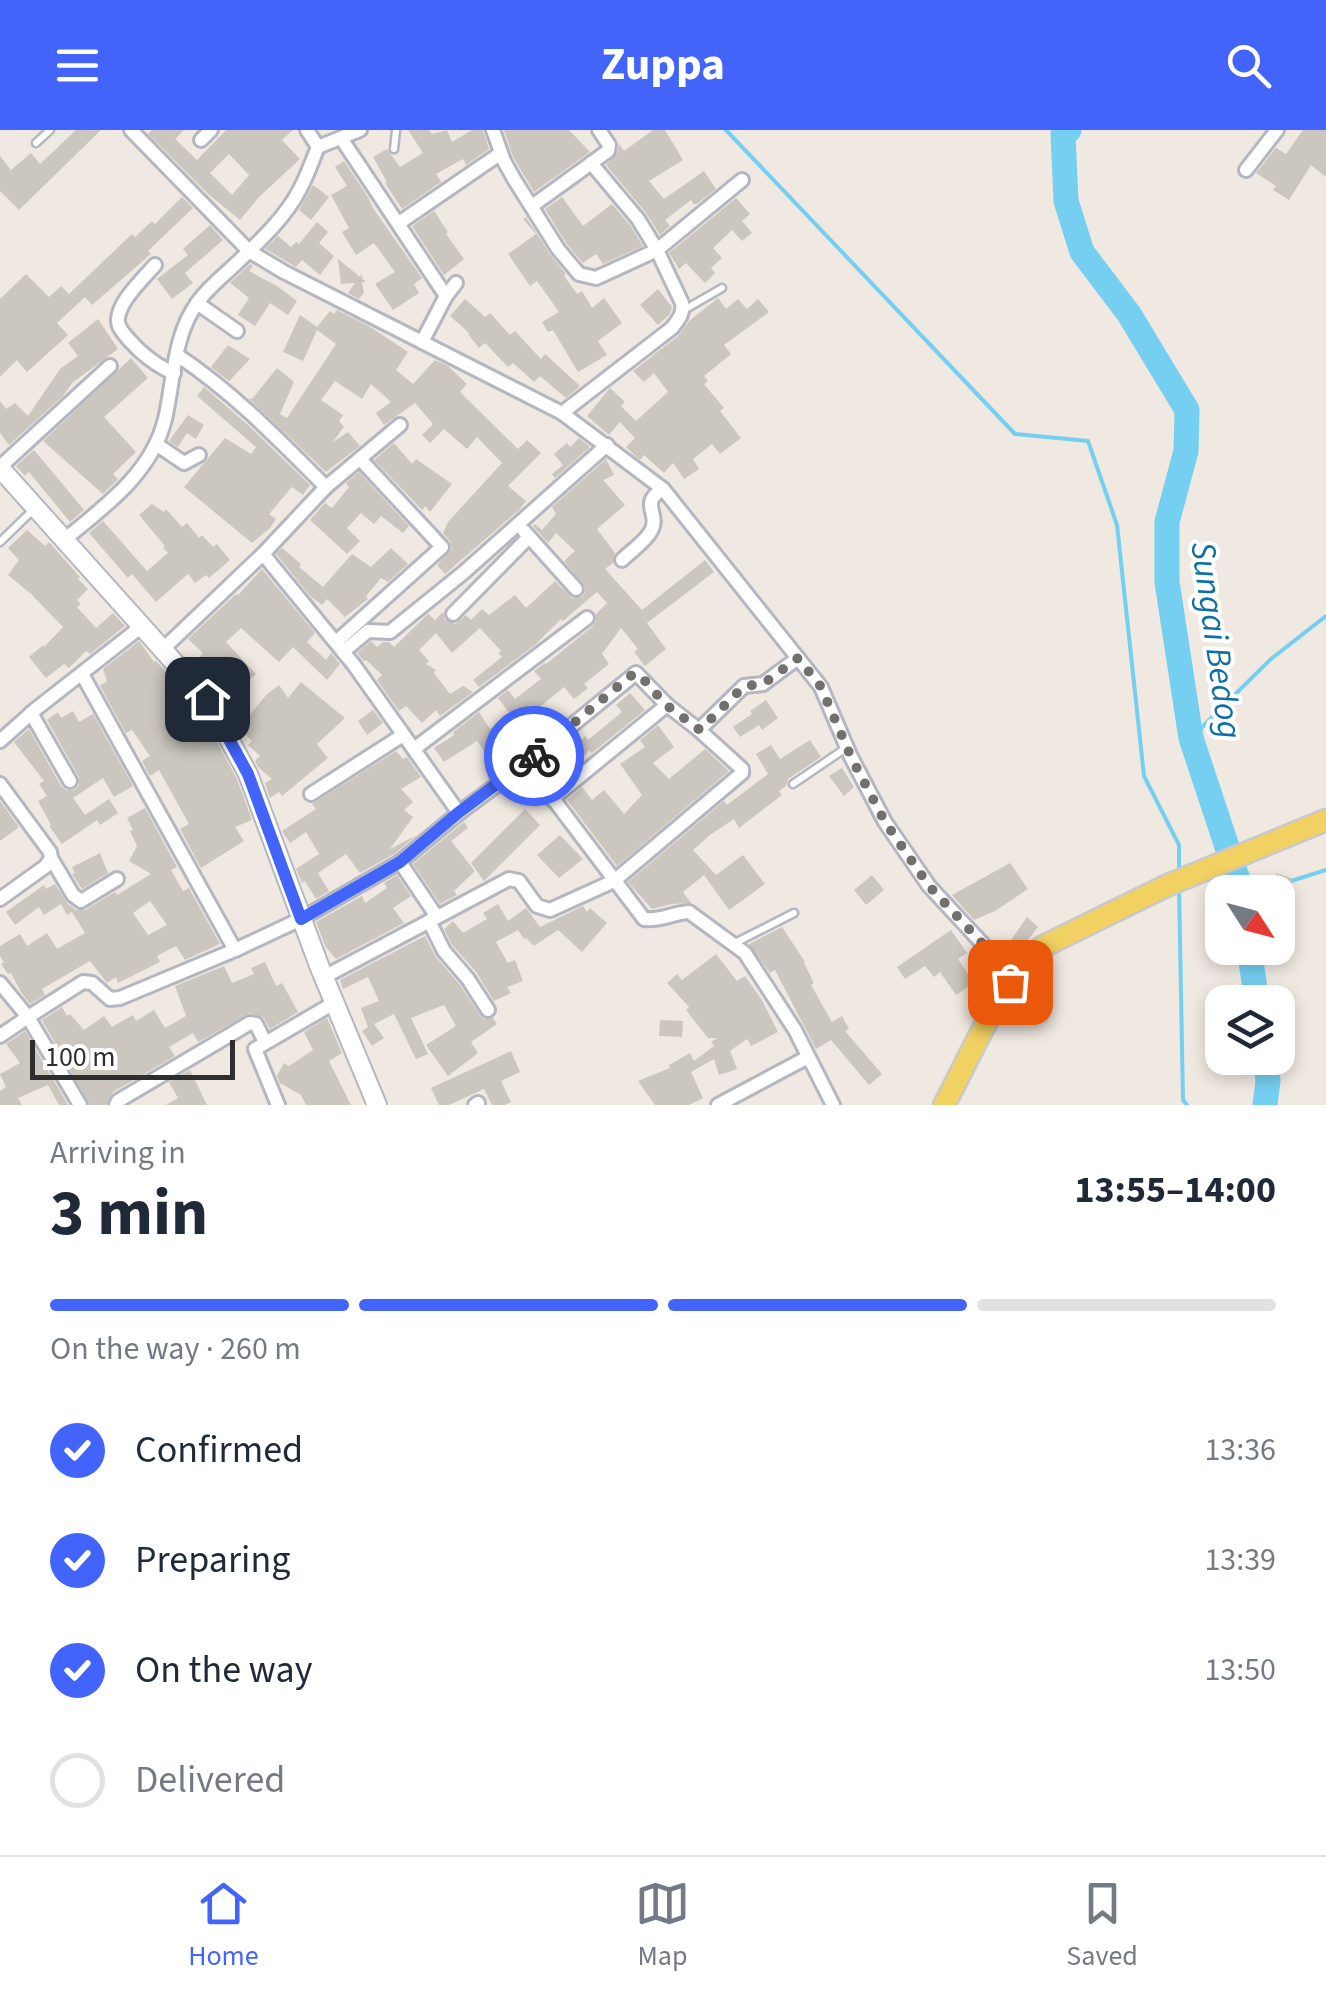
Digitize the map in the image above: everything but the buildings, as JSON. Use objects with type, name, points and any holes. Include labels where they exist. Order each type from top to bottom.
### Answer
[{"type":"main road","points":[[0,468],[207,699],[248,774],[334,1004],[377,1105]]},
{"type":"main road","points":[[944,1105],[1010,982],[1042,947],[1168,884],[1326,820]]},
{"type":"street","points":[[131,130],[248,252],[562,414],[663,488],[821,687],[885,822],[929,886],[993,955],[1010,982]]},
{"type":"street","points":[[308,130],[318,146]]},
{"type":"street","points":[[64,540],[114,499],[136,476],[156,444],[165,420],[179,345],[197,303],[278,220],[299,192],[318,146],[360,130]]},
{"type":"street","points":[[493,130],[514,180],[558,248],[583,276],[596,278],[657,250],[742,180]]},
{"type":"street","points":[[532,206],[606,152],[609,145],[600,130]]},
{"type":"street","points":[[1246,170],[1277,130]]},
{"type":"street","points":[[341,138],[446,296]]},
{"type":"street","points":[[399,222],[501,153]]},
{"type":"street","points":[[562,414],[672,328],[683,311],[657,250],[592,163]]},
{"type":"street","points":[[155,266],[128,296],[118,313],[119,326],[146,356],[174,372]]},
{"type":"street","points":[[422,342],[456,282]]},
{"type":"street","points":[[197,303],[236,332]]},
{"type":"street","points":[[177,355],[208,375],[326,487]]},
{"type":"street","points":[[0,468],[110,366]]},
{"type":"street","points":[[162,649],[263,554],[326,487],[400,425]]},
{"type":"street","points":[[156,444],[184,463],[198,454]]},
{"type":"street","points":[[339,647],[368,631],[388,633],[606,445]]},
{"type":"street","points":[[339,647],[442,548],[360,459]]},
{"type":"street","points":[[622,560],[650,532],[654,522],[651,500],[663,488]]},
{"type":"street","points":[[517,524],[576,589]]},
{"type":"street","points":[[452,614],[529,537]]},
{"type":"street","points":[[263,554],[339,647],[458,813]]},
{"type":"street","points":[[462,573],[476,590]]},
{"type":"street","points":[[414,749],[587,618]]},
{"type":"street","points":[[0,741],[142,626]]},
{"type":"street","points":[[700,730],[744,686],[763,684],[798,658]]},
{"type":"street","points":[[82,674],[235,950]]},
{"type":"street","points":[[0,1036],[83,982],[92,983],[110,999],[120,998],[301,919],[400,862],[633,674],[639,674],[666,705],[742,769],[741,776],[614,881],[546,910],[538,906],[519,881],[509,879],[324,977]]},
{"type":"street","points":[[552,799],[666,705]]},
{"type":"street","points":[[31,713],[70,781]]},
{"type":"street","points":[[311,794],[403,735]]},
{"type":"street","points":[[526,763],[644,919],[656,921],[689,912],[744,953],[795,1030],[834,1105]]},
{"type":"street","points":[[0,784],[50,852],[73,895],[81,901],[117,879]]},
{"type":"street","points":[[0,899],[46,866],[51,858]]},
{"type":"street","points":[[400,862],[433,919],[444,952],[468,978],[488,1010]]},
{"type":"street","points":[[0,984],[28,1017],[80,1105]]},
{"type":"street","points":[[278,1105],[254,1052],[256,1047],[334,1004]]},
{"type":"street","points":[[116,1105],[250,1023],[256,1024],[265,1042]]},
{"type":"street","points":[[718,1105],[808,1057]]},
{"type":"lane","points":[[36,143],[50,130]]},
{"type":"lane","points":[[394,149],[396,130]]},
{"type":"lane","points":[[683,311],[722,288]]},
{"type":"lane","points":[[0,542],[35,508]]},
{"type":"lane","points":[[794,784],[847,747]]},
{"type":"lane","points":[[734,944],[794,914]]},
{"type":"waterway","points":[[726,130],[1015,434],[1088,441],[1117,525],[1144,776],[1179,845],[1179,872]]},
{"type":"waterway","name":"Sungai Bedog","points":[[1069,130],[1063,134],[1066,201],[1082,252],[1129,314],[1187,410],[1186,451],[1167,522],[1167,582],[1191,738],[1236,875]]},
{"type":"waterway","points":[[1191,738],[1271,659],[1326,616]]},
{"type":"waterway","points":[[1295,880],[1326,870]]},
{"type":"waterway","points":[[1179,886],[1183,1100],[1187,1105]]},
{"type":"waterway","name":"Sungai Bedog","points":[[1252,965],[1254,985]]},
{"type":"waterway","name":"Sungai Bedog","points":[[1265,1105],[1267,1075]]},
{"type":"way so far","points":[[534,756],[633,674],[639,674],[666,705],[700,730],[744,686],[763,684],[798,658],[821,687],[885,822],[929,886],[993,955],[1010,982]]},
{"type":"route","points":[[207,699],[248,774],[301,919],[400,862],[534,756]]}]
